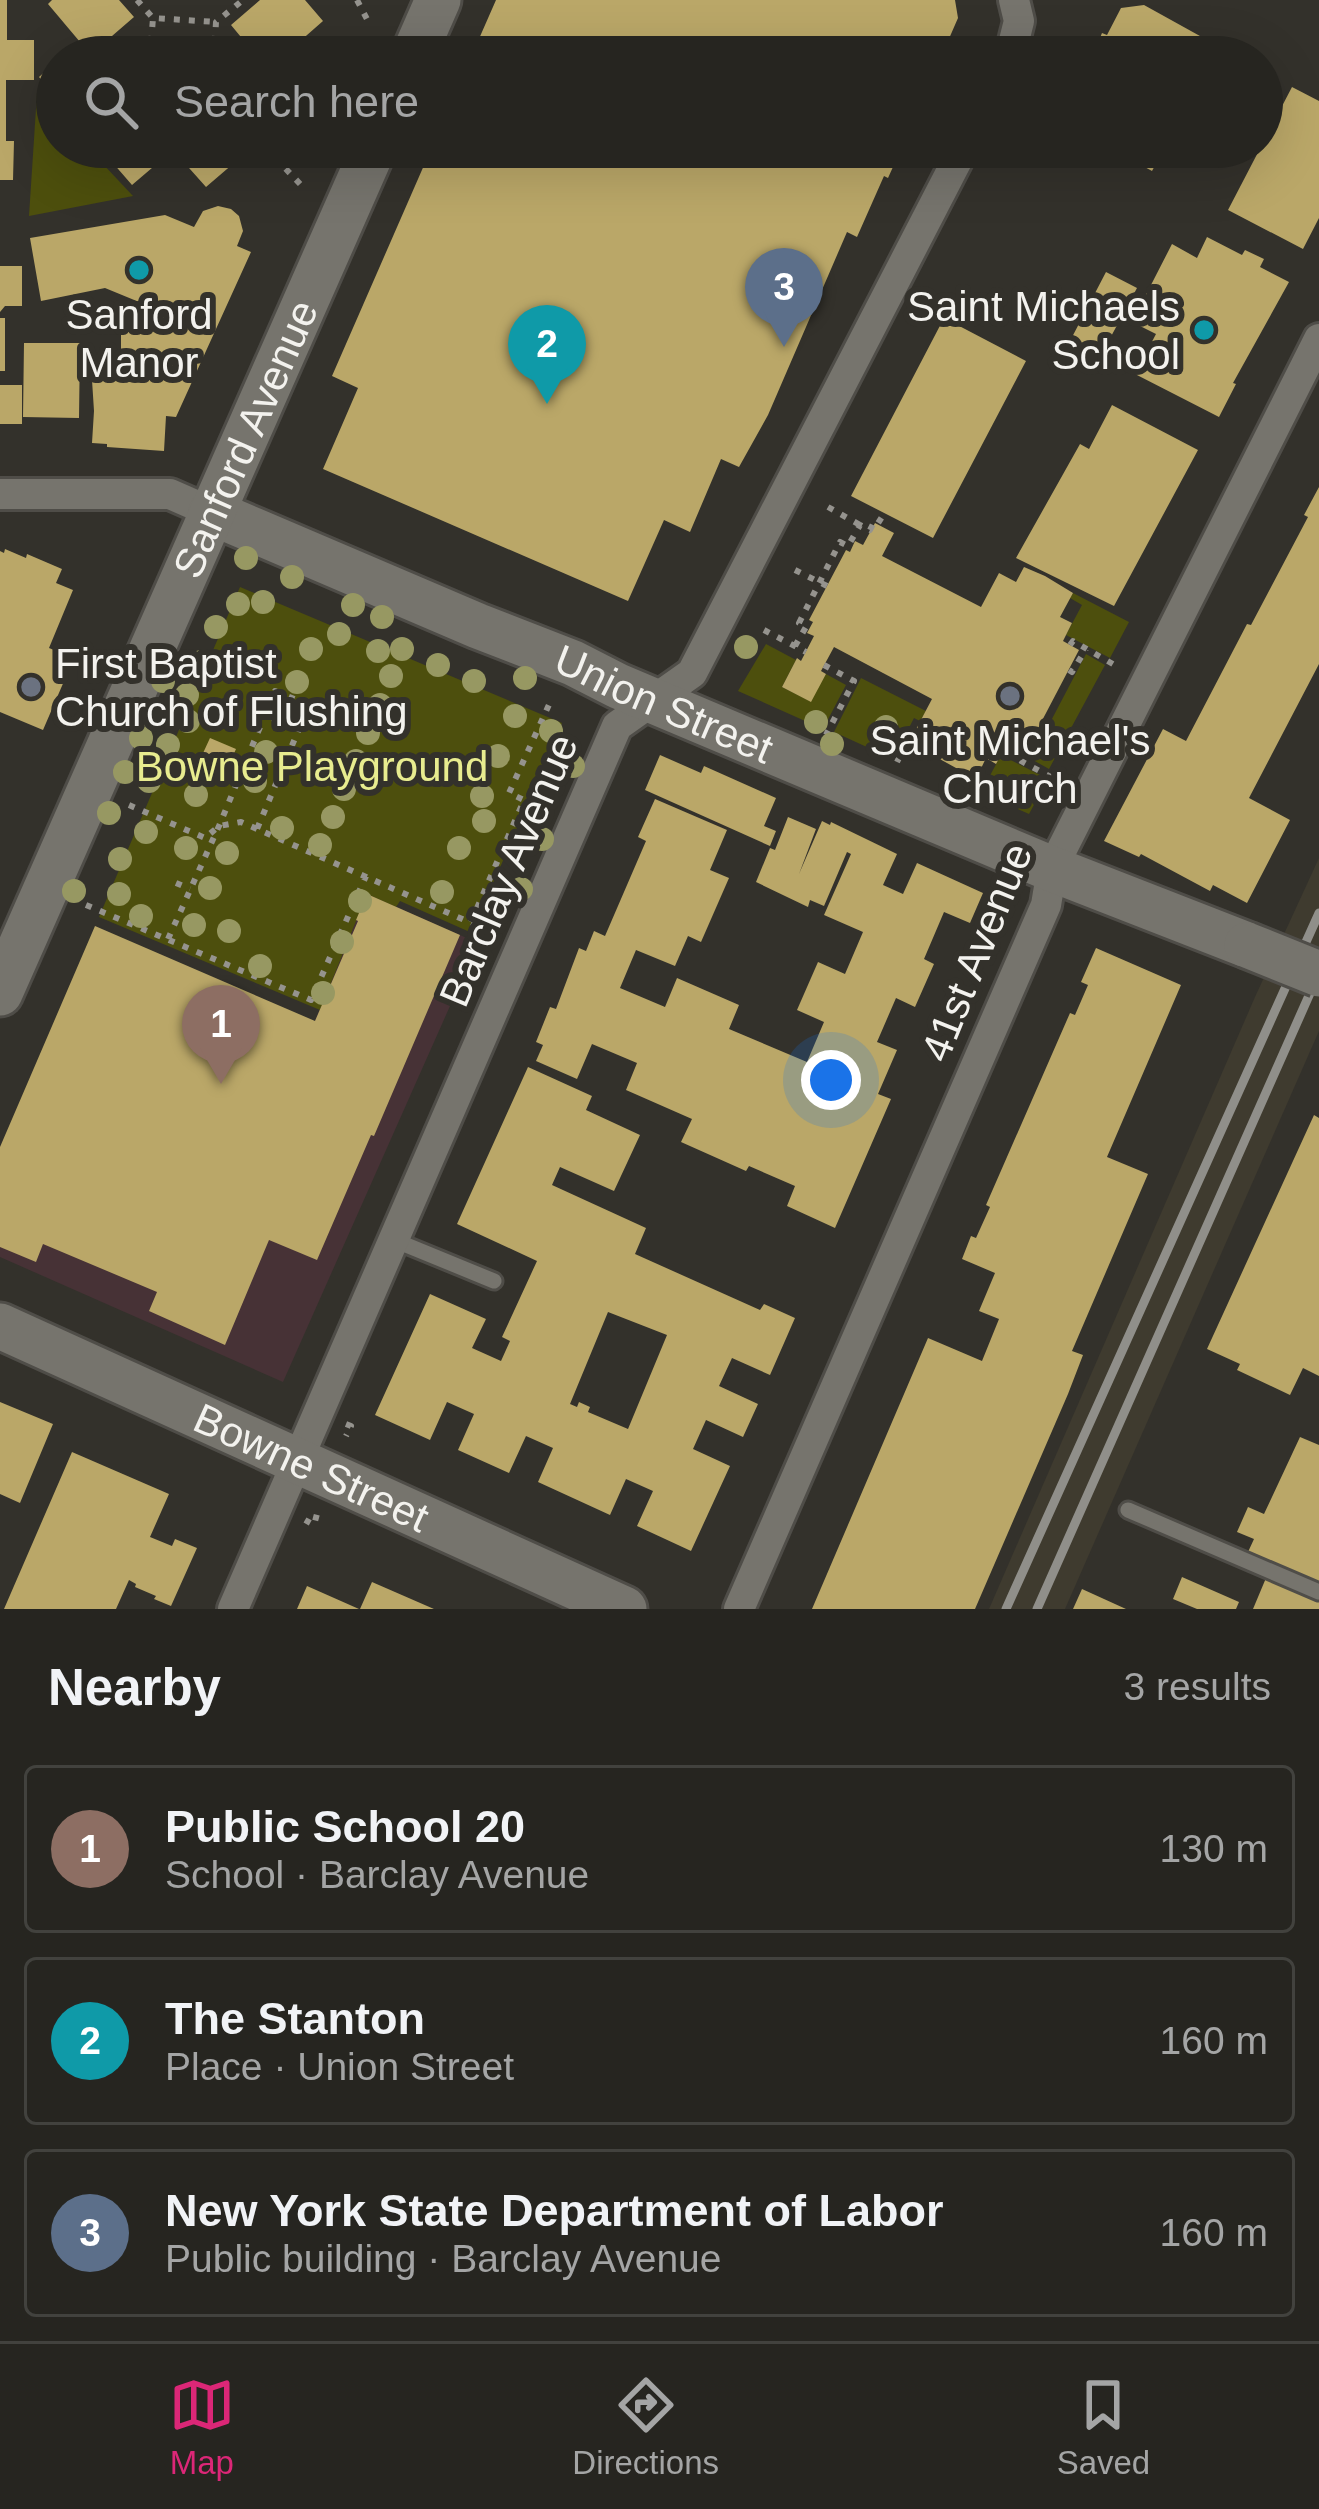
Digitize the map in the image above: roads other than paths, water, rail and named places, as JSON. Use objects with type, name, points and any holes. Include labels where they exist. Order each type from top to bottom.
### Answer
[{"type":"street","points":[[422,36],[437,0]]},
{"type":"street","points":[[1014,0],[1019,21],[1015,36]]},
{"type":"street","name":"Sanford Avenue","points":[[0,993],[365,168]]},
{"type":"street","name":"Barclay Avenue","points":[[233,1609],[616,726],[692,673],[953,168]]},
{"type":"street","name":"41st Avenue","points":[[739,1609],[1046,905],[1052,869],[1319,339]]},
{"type":"street","name":"Union Street","points":[[0,494],[170,494],[1052,869],[1319,974]]},
{"type":"street","name":"Bowne Street","points":[[0,1326],[624,1609]]},
{"type":"lane","points":[[394,1240],[494,1281]]},
{"type":"lane","points":[[1129,1510],[1319,1592]]},
{"type":"railway","points":[[1006,1609],[1319,913]]},
{"type":"railway","points":[[1037,1609],[1319,973]]},
{"type":"place","name":"Sanford Manor","points":[[139,270]]},
{"type":"place","name":"Saint Michaels School","points":[[1204,330]]},
{"type":"place","name":"New York State Department of Labor","points":[[784,347]]},
{"type":"place","name":"The Stanton","points":[[547,404]]},
{"type":"place","name":"First Baptist Church of Flushing","points":[[31,687]]},
{"type":"place","name":"Saint Michael's Church","points":[[1010,696]]},
{"type":"place","name":"Public School 20","points":[[221,1084]]},
{"type":"park label","name":"Bowne Playground","points":[[312,766]]}]
